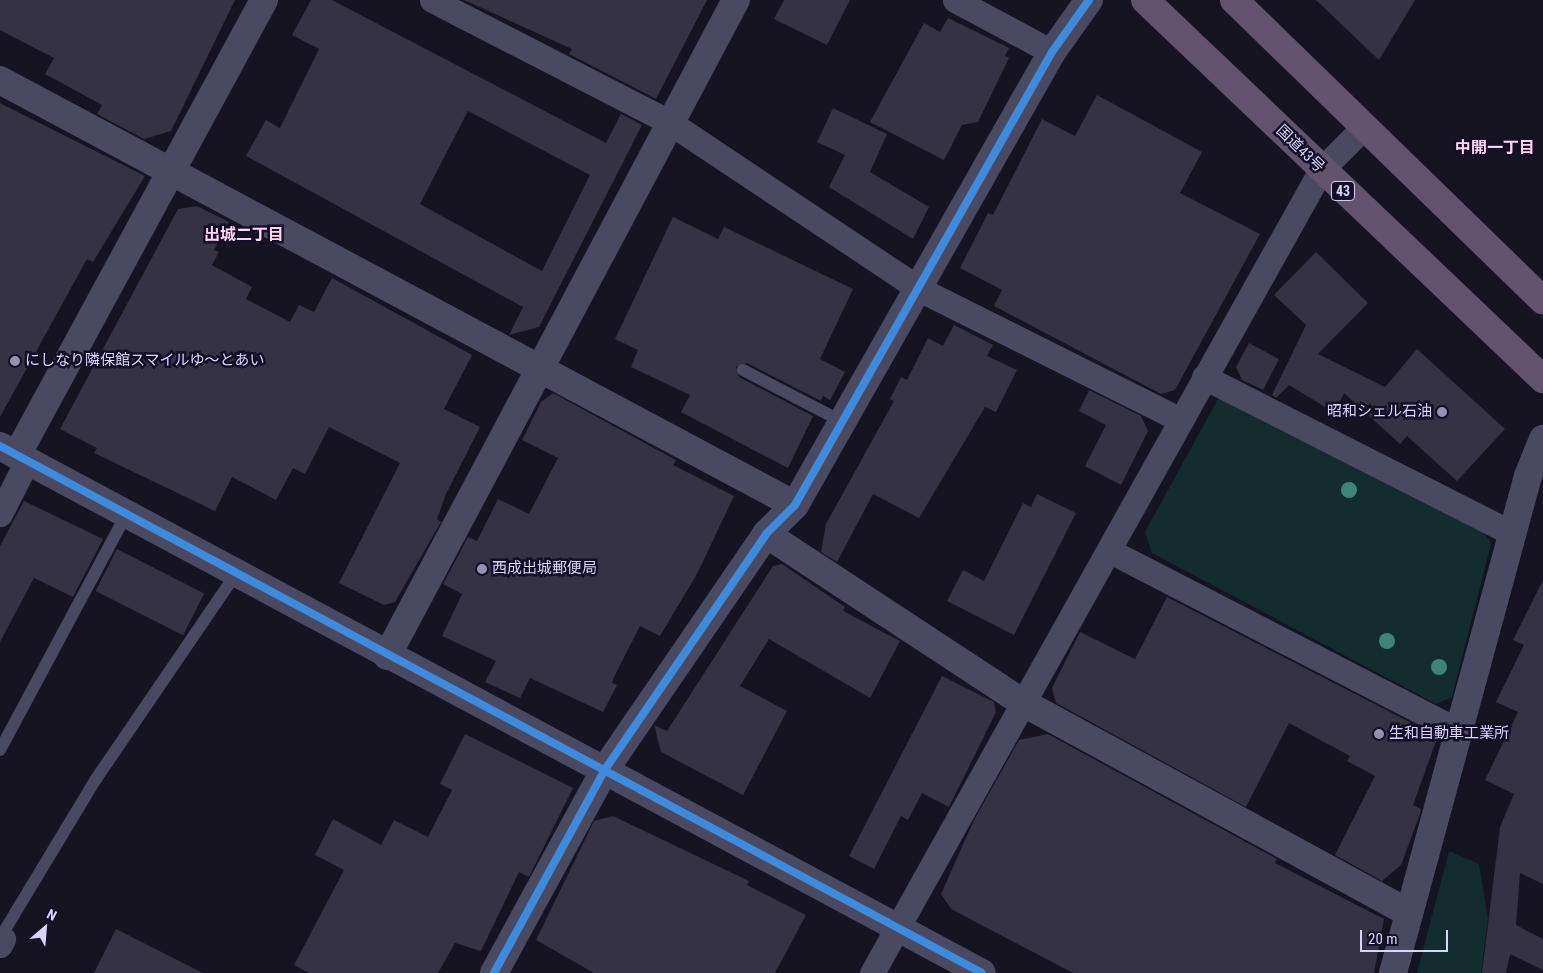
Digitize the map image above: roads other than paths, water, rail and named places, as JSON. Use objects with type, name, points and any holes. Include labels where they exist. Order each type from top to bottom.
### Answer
[{"type":"highway","name":"国道43号","points":[[1145,0],[1543,380]]},
{"type":"highway","points":[[1234,0],[1543,300]]},
{"type":"street","points":[[0,514],[15,454],[173,172],[264,0]]},
{"type":"street","points":[[432,0],[669,122],[919,289],[1180,420]]},
{"type":"street","points":[[387,656],[537,370],[736,0]]},
{"type":"street","points":[[954,0],[1052,52]]},
{"type":"street","points":[[494,973],[604,771],[766,534],[795,505],[1052,52],[1089,0]]},
{"type":"street","points":[[0,80],[537,370],[795,505]]},
{"type":"street","points":[[872,973],[896,927],[1110,550],[1180,420],[1321,170],[1364,127]]},
{"type":"street","points":[[1204,377],[1512,533]]},
{"type":"street","points":[[1394,973],[1457,730],[1512,533],[1543,439]]},
{"type":"street","points":[[15,454],[387,656],[982,973]]},
{"type":"street","points":[[766,534],[1022,702],[1409,913]]},
{"type":"street","points":[[1110,550],[1457,730]]},
{"type":"lane","points":[[743,370],[843,422]]},
{"type":"lane","points":[[0,750],[126,515]]},
{"type":"lane","points":[[1,941],[96,779],[236,574]]},
{"type":"place","name":"にしなり隣保館スマイルゆ～とあい","points":[[15,361]]},
{"type":"place","name":"昭和シェル石油","points":[[1442,412]]},
{"type":"place","name":"西成出城郵便局","points":[[482,569]]},
{"type":"place","name":"生和自動車工業所","points":[[1379,734]]},
{"type":"district","name":"中開一丁目","points":[[1495,148]]},
{"type":"district","name":"出城二丁目","points":[[244,235]]}]
